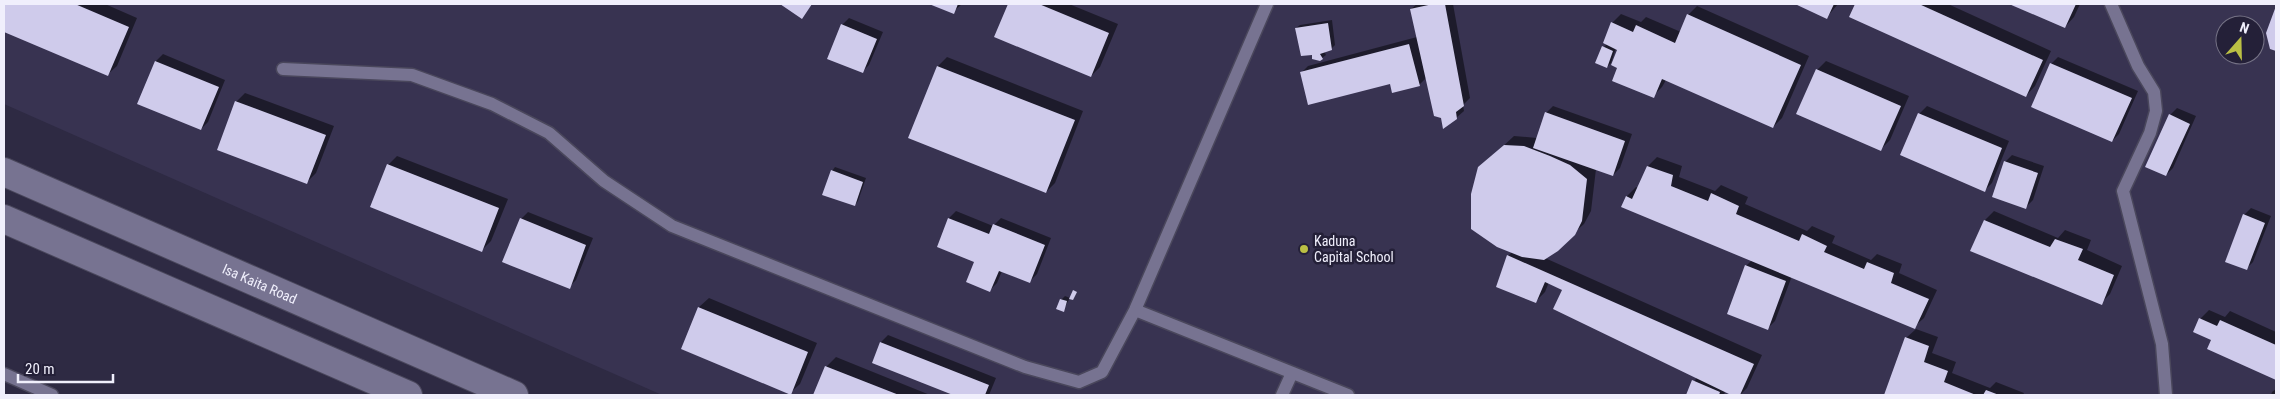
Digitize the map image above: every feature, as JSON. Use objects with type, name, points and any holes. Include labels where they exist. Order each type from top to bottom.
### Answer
[{"type":"main road","name":"Isa Kaita Road","points":[[4,172],[514,395]]},
{"type":"main road","points":[[4,219],[408,395]]},
{"type":"lane","points":[[283,69],[412,75],[492,104],[549,133],[604,181],[672,226],[1025,367],[1079,382],[1102,372],[1135,310],[1267,4]]},
{"type":"lane","points":[[2110,4],[2138,66],[2154,92],[2156,111],[2150,133],[2123,191],[2162,344],[2166,395]]},
{"type":"lane","points":[[1135,310],[1348,395]]},
{"type":"lane","points":[[1282,395],[1292,373]]},
{"type":"lane","points":[[4,374],[52,395]]},
{"type":"shaded area","name":"Kaduna Capital School","points":[[4,4],[2276,4],[2276,395],[662,395],[4,104]]},
{"type":"building","points":[[4,4],[75,4],[129,27],[108,76],[4,32]]},
{"type":"building","points":[[780,4],[812,4],[802,19]]},
{"type":"building","points":[[929,4],[958,4],[954,14]]},
{"type":"building","points":[[1008,4],[1039,4],[1109,33],[1091,77],[994,37]]},
{"type":"building","points":[[1433,4],[1445,4],[1464,106],[1456,112],[1457,119],[1443,129],[1441,118],[1434,116],[1410,9]]},
{"type":"building","points":[[1795,4],[1834,4],[1827,19]]},
{"type":"building","points":[[1855,4],[1919,4],[2043,60],[2026,97],[1849,17]]},
{"type":"building","points":[[2009,4],[2076,4],[2065,28]]},
{"type":"building","points":[[2276,6],[2276,51],[2270,49],[2266,33]]},
{"type":"building","points":[[1687,14],[1801,65],[1773,128],[1662,79],[1654,98],[1612,81],[1617,68],[1611,65],[1617,50],[1603,43],[1611,22],[1633,32],[1636,25],[1675,43]]},
{"type":"building","points":[[1328,23],[1332,50],[1320,54],[1323,59],[1320,61],[1312,59],[1312,55],[1301,56],[1295,28]]},
{"type":"building","points":[[841,24],[877,39],[863,73],[827,59]]},
{"type":"building","points":[[1409,44],[1420,86],[1392,93],[1390,84],[1308,105],[1300,72]]},
{"type":"building","points":[[1602,46],[1613,51],[1607,68],[1595,63]]},
{"type":"building","points":[[155,61],[219,87],[201,130],[137,104]]},
{"type":"building","points":[[2050,63],[2132,98],[2112,142],[2031,107]]},
{"type":"building","points":[[937,66],[1075,120],[1046,193],[908,138]]},
{"type":"building","points":[[1816,69],[1901,106],[1881,151],[1796,114]]},
{"type":"building","points":[[235,101],[326,135],[307,184],[217,150]]},
{"type":"building","points":[[1545,112],[1625,141],[1613,176],[1533,148]]},
{"type":"building","points":[[1918,113],[2002,148],[1985,192],[1900,155]]},
{"type":"building","points":[[2169,114],[2190,124],[2166,176],[2145,167]]},
{"type":"building","points":[[1504,145],[1524,146],[1550,156],[1570,165],[1587,179],[1582,221],[1575,235],[1558,251],[1544,260],[1522,257],[1497,247],[1471,229],[1471,194],[1478,167]]},
{"type":"building","points":[[2004,161],[2038,173],[2026,209],[1992,197]]},
{"type":"building","points":[[387,164],[499,208],[482,252],[370,207]]},
{"type":"building","points":[[1647,166],[1673,175],[1671,186],[1708,201],[1711,193],[1739,206],[1736,214],[1799,241],[1802,234],[1827,246],[1824,252],[1864,269],[1867,262],[1894,273],[1891,283],[1929,299],[1915,329],[1621,207],[1626,196],[1632,199]]},
{"type":"building","points":[[831,170],[863,182],[855,206],[822,195]]},
{"type":"building","points":[[2243,214],[2265,223],[2247,270],[2225,262]]},
{"type":"building","points":[[520,218],[586,245],[570,289],[502,262]]},
{"type":"building","points":[[948,218],[989,234],[993,224],[1045,245],[1030,283],[999,271],[990,292],[966,282],[974,262],[937,247]]},
{"type":"building","points":[[1984,220],[2050,247],[2055,239],[2083,249],[2078,260],[2114,275],[2102,305],[1970,251]]},
{"type":"building","points":[[1507,255],[1754,364],[1740,395],[1731,395],[1553,309],[1562,290],[1545,282],[1536,303],[1496,287]]},
{"type":"building","points":[[1745,265],[1786,281],[1768,330],[1727,314]]},
{"type":"building","points":[[1073,290],[1077,292],[1073,300],[1069,299]]},
{"type":"building","points":[[1060,299],[1067,301],[1064,312],[1056,309]]},
{"type":"building","points":[[698,307],[808,352],[791,395],[681,349]]},
{"type":"building","points":[[2199,318],[2217,326],[2220,320],[2276,345],[2276,380],[2207,349],[2211,340],[2193,332]]},
{"type":"building","points":[[1905,337],[1929,346],[1924,362],[1948,371],[1944,382],[1976,395],[1884,395]]},
{"type":"building","points":[[880,342],[989,385],[985,395],[953,395],[872,363]]},
{"type":"building","points":[[825,366],[899,395],[813,395]]},
{"type":"building","points":[[1692,380],[1720,392],[1719,395],[1686,395]]},
{"type":"building","points":[[1986,390],[1999,395],[1983,395]]},
{"type":"place","name":"Kaduna Capital School","points":[[1304,249]]}]
